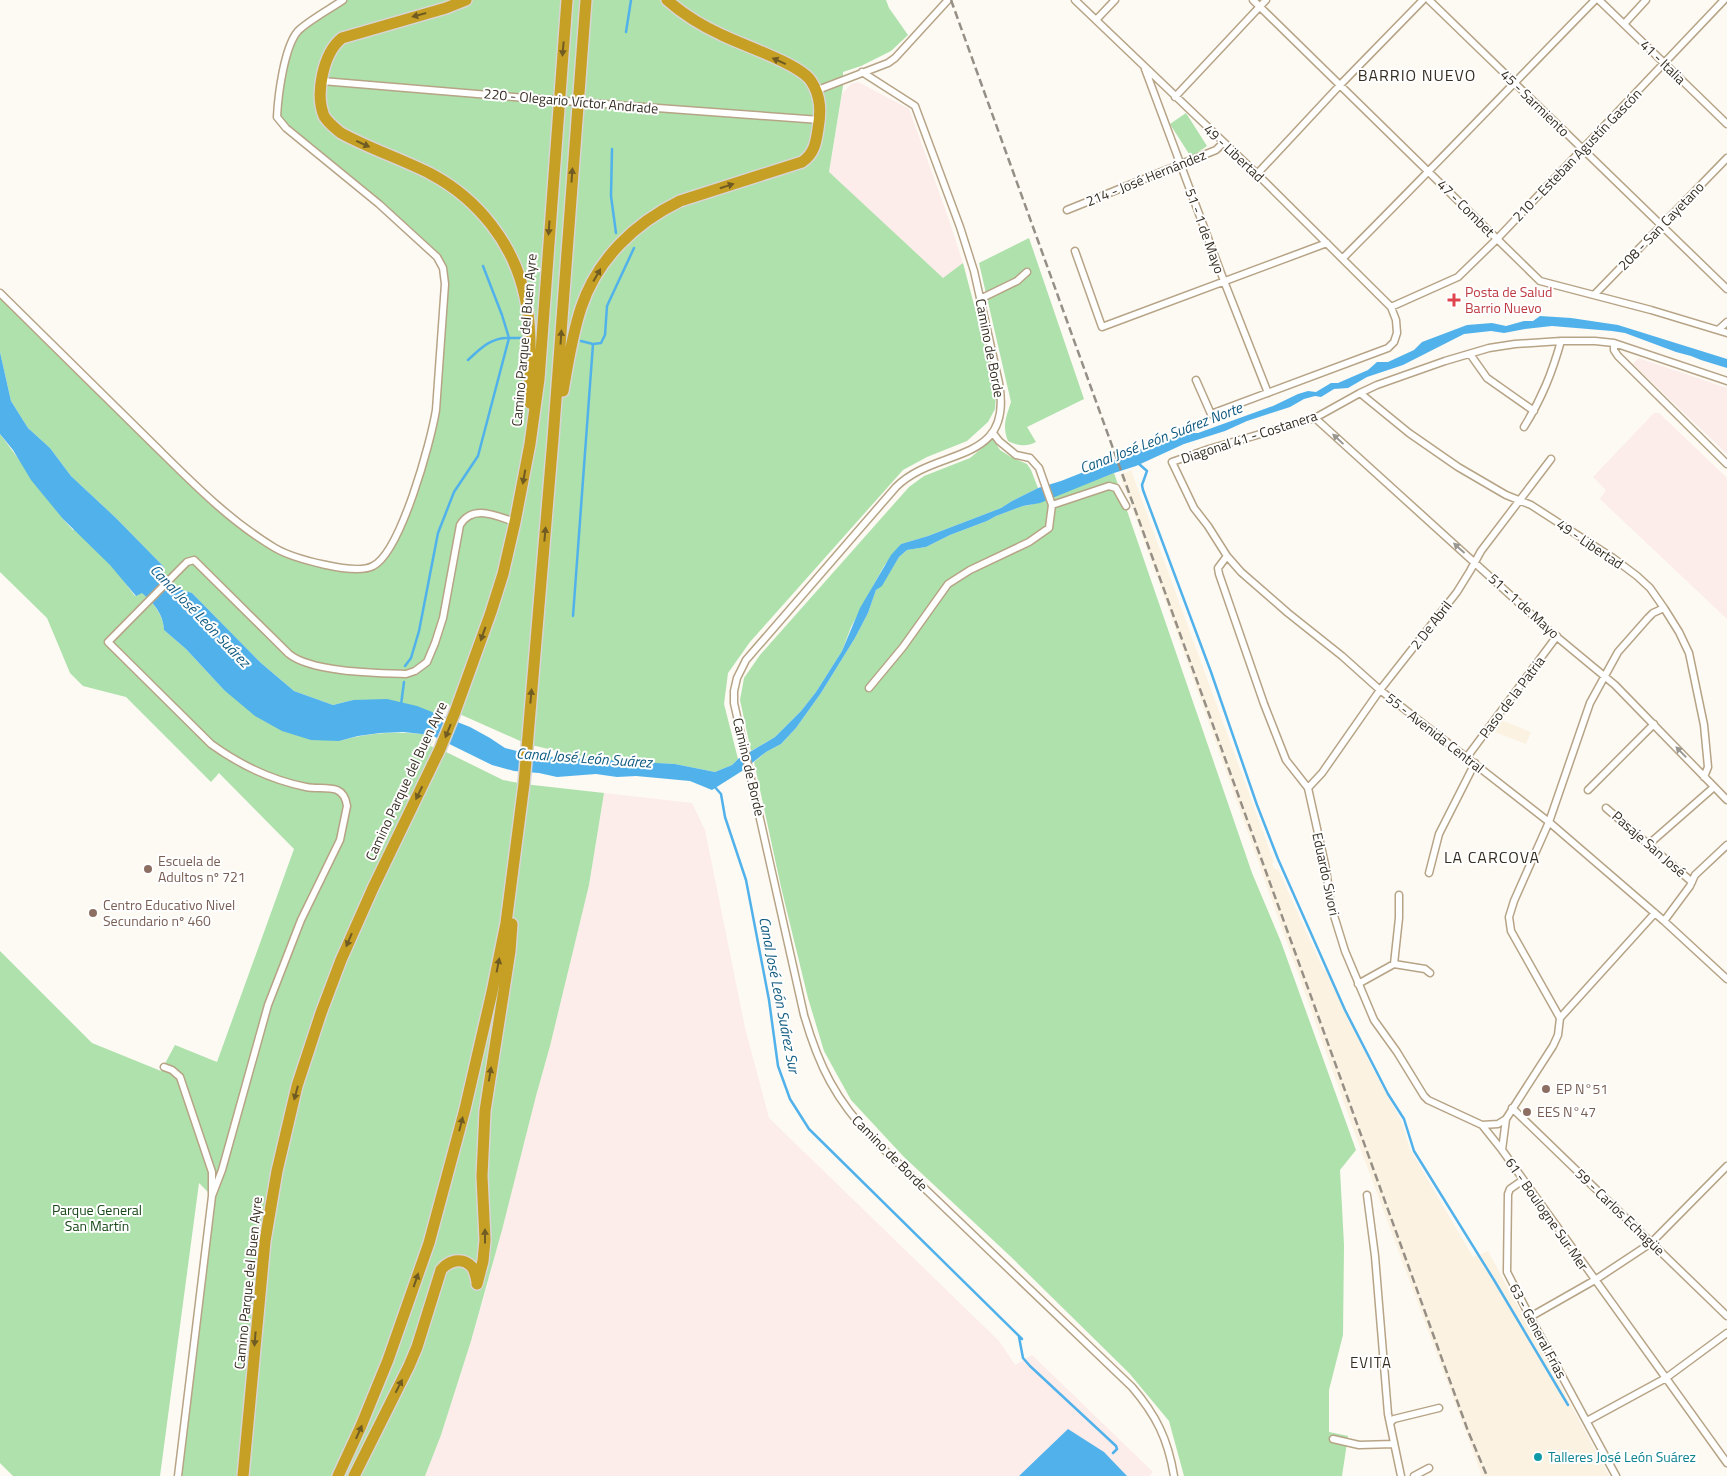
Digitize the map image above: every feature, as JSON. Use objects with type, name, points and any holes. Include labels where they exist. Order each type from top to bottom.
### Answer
[{"type":"highway","points":[[466,0],[446,8],[342,38],[334,44],[323,67],[321,103],[324,116],[332,126],[353,139],[430,174],[470,200],[508,250],[517,270],[525,297],[527,314],[529,332],[530,444]]},
{"type":"highway","name":"Camino Parque del Buen Ayre","points":[[244,1476],[265,1241],[277,1171],[297,1086],[321,1013],[345,951],[440,749],[455,712],[503,574],[515,522],[530,444],[539,379],[567,0]]},
{"type":"highway","points":[[338,1476],[388,1360],[429,1243],[465,1109],[496,978],[510,897],[524,784],[553,439],[586,0]]},
{"type":"highway","points":[[553,439],[581,308],[608,256],[642,224],[663,209],[680,201],[793,166],[808,158],[815,146],[820,120],[820,108],[811,81],[799,70],[702,26],[667,0]]},
{"type":"highway","points":[[354,1476],[417,1348],[441,1270],[452,1261],[468,1264],[473,1268],[477,1284],[483,1261],[485,1240],[482,1176],[483,1136],[489,1080],[511,946],[510,897]]},
{"type":"street","points":[[0,293],[189,480],[239,524],[276,549],[309,561],[352,570],[374,566],[392,546],[406,514],[433,428],[445,284],[442,268],[437,257],[379,204],[286,128],[277,117],[278,100],[290,42],[299,31],[343,0]]},
{"type":"street","points":[[815,91],[862,72],[881,67],[895,58],[948,0]]},
{"type":"street","name":"49 - Libertad","points":[[1075,0],[1257,174],[1391,307]]},
{"type":"street","points":[[1096,20],[1115,0]]},
{"type":"street","name":"47 - Combet","points":[[1252,0],[1540,281],[1594,294],[1727,333]]},
{"type":"street","points":[[1175,96],[1266,0]]},
{"type":"street","points":[[1257,174],[1340,84],[1423,0]]},
{"type":"street","name":"45 - Sarmiento","points":[[1429,0],[1727,289]]},
{"type":"street","points":[[1343,258],[1430,172],[1514,82],[1597,0]]},
{"type":"street","name":"41 - Italia","points":[[1597,0],[1727,124]]},
{"type":"street","points":[[1624,24],[1646,0]]},
{"type":"street","name":"210 - Esteban Agustín Gascón","points":[[1391,307],[1455,280],[1724,0]]},
{"type":"street","name":"51 - 1 de Mayo","points":[[1145,68],[1224,281],[1268,393]]},
{"type":"street","name":"Camino de Borde","points":[[862,72],[915,106],[960,226],[980,299],[1001,392],[1000,415],[993,433],[986,441],[971,450],[910,475],[902,482],[746,660],[737,678],[734,703],[804,1015],[814,1047],[833,1088],[851,1115],[873,1139],[1132,1387],[1146,1403],[1160,1425],[1174,1476]]},
{"type":"street","name":"220 - Olegario Víctor Andrade","points":[[322,81],[820,120]]},
{"type":"street","name":"214 - José Hernández","points":[[1067,210],[1216,150],[1224,143]]},
{"type":"street","name":"208 - San Cayetano","points":[[1594,294],[1727,158]]},
{"type":"street","points":[[1075,251],[1102,327],[1327,243]]},
{"type":"street","points":[[980,299],[1017,282],[1026,272]]},
{"type":"street","points":[[1196,380],[1211,414],[1268,393],[1388,348],[1394,342],[1397,333],[1396,320],[1391,307]]},
{"type":"street","points":[[1718,330],[1727,322]]},
{"type":"street","points":[[1524,426],[1534,411],[1551,375],[1561,341]]},
{"type":"street","name":"Diagonal 41 - Costanera","points":[[1172,462],[1209,449],[1315,418],[1360,392],[1377,385],[1489,348],[1515,344],[1561,341],[1614,343],[1727,381]]},
{"type":"street","points":[[1614,343],[1614,350],[1618,356],[1727,464]]},
{"type":"street","points":[[1470,354],[1487,378],[1534,411]]},
{"type":"street","name":"49 - Libertad","points":[[1360,392],[1409,433],[1458,467],[1506,495],[1531,505],[1585,539],[1629,570],[1650,588],[1685,642],[1689,653],[1704,725],[1708,767],[1704,777]]},
{"type":"street","name":"51 - 1 de Mayo","points":[[1315,418],[1604,676],[1654,724],[1727,800]]},
{"type":"street","points":[[869,688],[903,646],[948,584],[970,570],[1038,537],[1049,528],[1051,503],[1044,481],[1034,461],[1027,457],[1016,455],[993,433]]},
{"type":"street","name":"2 De Abril","points":[[1308,788],[1322,773],[1380,690],[1456,592],[1481,551],[1551,460]]},
{"type":"street","name":"55 - Avenida Central","points":[[1172,462],[1194,508],[1227,556],[1241,572],[1380,690],[1549,822],[1664,920],[1727,979]]},
{"type":"street","points":[[1051,503],[1109,486],[1116,488],[1126,506]]},
{"type":"street","points":[[212,1196],[222,1170],[268,1005],[301,920],[340,840],[347,806],[346,800],[341,792],[336,790],[308,787],[275,778],[253,770],[230,757],[212,744],[108,642],[190,560],[196,562],[289,654],[299,661],[315,666],[406,674],[424,666],[435,643],[443,618],[459,530],[463,520],[478,512],[488,513],[515,522]]},
{"type":"street","name":"Eduardo Sivori","points":[[1227,556],[1218,568],[1219,574],[1264,704],[1286,760],[1308,788],[1326,869],[1331,906],[1345,951],[1374,1020],[1397,1052],[1424,1096],[1482,1125],[1502,1150]]},
{"type":"street","points":[[1560,1018],[1511,931],[1509,917],[1514,901],[1549,822],[1590,702],[1618,652],[1653,613],[1664,608]]},
{"type":"street","name":"Paso de la Patria","points":[[1467,757],[1557,636]]},
{"type":"street","points":[[1588,790],[1654,724]]},
{"type":"street","points":[[1429,873],[1439,834],[1474,763]]},
{"type":"street","points":[[1649,844],[1714,787]]},
{"type":"street","name":"Pasaje San José","points":[[1606,808],[1692,882]]},
{"type":"street","points":[[1664,920],[1692,882],[1695,875],[1727,845]]},
{"type":"street","points":[[1394,964],[1399,918],[1399,895]]},
{"type":"street","name":"61 - Boulogne Sur Mer","points":[[1655,913],[1560,1018],[1558,1035],[1553,1046],[1506,1119],[1502,1150],[1727,1463]]},
{"type":"street","points":[[1358,984],[1394,964],[1425,969],[1430,973]]},
{"type":"street","points":[[164,1067],[172,1070],[180,1077],[212,1172],[212,1196],[178,1476]]},
{"type":"street","name":"59 - Carlos Echagüe","points":[[1512,1108],[1727,1316]]},
{"type":"street","points":[[1482,1125],[1498,1124],[1506,1119]]},
{"type":"street","points":[[1530,1317],[1595,1280],[1651,1243],[1727,1166]]},
{"type":"street","name":"63 - General Frías","points":[[1523,1180],[1510,1189],[1508,1194],[1507,1272],[1616,1476]]},
{"type":"street","points":[[1367,1195],[1375,1256],[1390,1423],[1401,1476]]},
{"type":"street","points":[[1587,1421],[1666,1378],[1727,1333]]},
{"type":"street","points":[[1390,1423],[1394,1419],[1440,1408]]},
{"type":"street","points":[[1333,1439],[1359,1445],[1394,1444]]},
{"type":"street","points":[[1414,1476],[1429,1468]]},
{"type":"shaded area","points":[[858,82],[909,109],[963,263],[943,278],[829,173],[842,94],[851,84]]},
{"type":"shaded area","points":[[1638,358],[1727,388],[1727,454],[1633,364]]},
{"type":"shaded area","points":[[1654,413],[1659,413],[1727,478],[1727,619],[1600,499],[1606,490],[1593,477]]},
{"type":"shaded area","points":[[1131,470],[1274,862],[1272,864],[1275,869],[1278,869],[1323,969],[1326,970],[1373,1069],[1401,1120],[1410,1149],[1473,1257],[1488,1251],[1609,1476],[1482,1476],[1358,1142],[1124,488],[1120,475]]},
{"type":"shaded area","points":[[1499,719],[1531,732],[1526,744],[1494,732]]},
{"type":"shaded area","points":[[604,793],[692,803],[705,830],[745,1028],[769,1118],[999,1341],[1015,1365],[1032,1355],[1153,1472],[1149,1476],[425,1476],[441,1435],[487,1286],[550,1046],[589,885]]},
{"type":"green space","points":[[343,0],[886,0],[889,8],[908,35],[891,51],[861,66],[843,72],[843,86],[829,172],[943,278],[963,263],[996,394],[995,409],[988,422],[967,441],[927,457],[903,470],[750,642],[728,673],[724,704],[738,759],[732,765],[715,772],[675,764],[596,760],[527,744],[455,712],[448,704],[443,716],[435,713],[353,700],[333,705],[294,691],[261,663],[192,593],[179,589],[163,573],[164,567],[71,476],[50,448],[28,428],[11,401],[0,352],[0,293],[189,480],[276,549],[352,570],[374,566],[392,546],[433,428],[445,284],[437,257],[277,117],[291,42],[299,31]]},
{"type":"green space","points":[[1186,113],[1207,146],[1191,157],[1170,124]]},
{"type":"green space","points":[[1029,238],[1084,399],[1027,427],[1036,442],[1022,445],[1008,441],[1006,436],[1005,422],[1011,402],[979,263]]},
{"type":"green space","name":"Parque General San Martín","points":[[0,434],[63,519],[73,530],[81,524],[135,596],[142,592],[154,605],[162,619],[164,630],[186,649],[224,690],[339,741],[385,733],[431,735],[433,741],[430,746],[440,749],[503,780],[604,793],[589,885],[550,1046],[502,1230],[471,1341],[441,1435],[425,1476],[178,1476],[212,1196],[199,1183],[160,1476],[13,1476],[0,1463],[0,951],[92,1043],[161,1071],[175,1045],[217,1062],[294,849],[219,773],[211,782],[126,697],[83,686],[70,673],[47,618],[0,572]]},
{"type":"green space","points":[[993,439],[1000,450],[1027,464],[1038,488],[1001,508],[928,536],[901,544],[884,566],[851,627],[842,651],[816,692],[801,711],[775,737],[751,751],[740,700],[744,678],[760,655],[909,487],[924,476],[970,458]]},
{"type":"green space","points":[[1114,473],[1252,873],[1281,942],[1356,1150],[1340,1170],[1344,1245],[1343,1335],[1329,1390],[1329,1432],[1348,1436],[1342,1476],[1184,1476],[1169,1421],[1129,1373],[1009,1255],[904,1157],[851,1100],[824,1051],[808,998],[781,887],[754,762],[766,752],[781,744],[796,728],[821,693],[855,638],[868,613],[876,590],[882,585],[899,557],[907,550],[926,547],[996,516]]},
{"type":"water","name":"Canal José León Suárez","points":[[1540,316],[1571,318],[1618,325],[1727,359],[1727,368],[1625,333],[1612,331],[1552,326],[1504,333],[1491,331],[1464,334],[1403,365],[1367,377],[1348,388],[1334,389],[1321,397],[1315,396],[1304,399],[1290,407],[1184,444],[1136,466],[1040,503],[1023,506],[996,516],[926,547],[907,550],[899,557],[882,586],[876,590],[868,613],[855,638],[821,693],[796,728],[781,744],[766,752],[742,771],[712,790],[690,781],[596,774],[557,777],[514,771],[492,765],[431,735],[403,732],[380,733],[339,741],[311,740],[282,731],[255,716],[224,690],[186,649],[164,630],[160,614],[154,605],[142,593],[136,596],[110,565],[63,519],[31,480],[13,450],[0,434],[0,352],[11,401],[28,428],[50,448],[71,476],[164,567],[163,573],[179,589],[192,593],[261,663],[294,691],[333,705],[353,700],[387,699],[417,706],[470,727],[505,748],[537,756],[675,764],[715,772],[732,765],[738,759],[775,737],[801,711],[816,692],[842,651],[860,608],[891,555],[901,544],[928,536],[1001,508],[1038,488],[1061,481],[1157,443],[1189,433],[1198,433],[1273,406],[1298,394],[1308,391],[1316,392],[1331,383],[1338,383],[1368,370],[1377,362],[1388,362],[1414,350],[1422,342],[1467,325],[1492,323],[1506,326],[1524,321],[1533,321]]},
{"type":"water","points":[[1068,1429],[1104,1452],[1127,1476],[1019,1476]]},
{"type":"waterway","points":[[626,32],[631,0]]},
{"type":"waterway","points":[[612,149],[611,196],[616,233]]},
{"type":"waterway","points":[[581,341],[593,344],[601,343],[605,335],[607,306],[634,248]]},
{"type":"waterway","points":[[468,360],[491,342],[497,339],[509,338],[483,266]]},
{"type":"waterway","points":[[405,666],[411,658],[419,631],[438,533],[454,492],[478,456],[509,338],[521,338]]},
{"type":"waterway","points":[[573,616],[593,344]]},
{"type":"waterway","points":[[1139,464],[1147,471],[1142,485],[1143,490],[1211,672],[1257,805],[1278,859],[1345,1010],[1388,1094],[1404,1119],[1414,1151],[1494,1280],[1568,1405]]},
{"type":"waterway","points":[[401,705],[404,682]]},
{"type":"waterway","name":"Canal José León Suárez Sur","points":[[714,786],[721,794],[725,817],[746,880],[769,1000],[778,1066],[790,1099],[809,1129],[1022,1339]]},
{"type":"waterway","points":[[1019,1337],[1023,1358],[1116,1446],[1117,1449],[1113,1453]]},
{"type":"railway","points":[[951,0],[1468,1431],[1487,1476]]},
{"type":"place","name":"Posta de Salud Barrio Nuevo","points":[[1454,300]]},
{"type":"place","name":"Escuela de Adultos nº 721","points":[[148,869]]},
{"type":"place","name":"Centro Educativo Nivel Secundario nº 460","points":[[93,913]]},
{"type":"place","name":"EP N°51","points":[[1546,1089]]},
{"type":"place","name":"EES N°47","points":[[1527,1112]]},
{"type":"place","name":"Talleres José León Suárez","points":[[1538,1457]]},
{"type":"district","name":"BARRIO NUEVO","points":[[1417,75]]},
{"type":"district","name":"LA CARCOVA","points":[[1492,857]]},
{"type":"district","name":"EVITA","points":[[1371,1363]]},
{"type":"water label","name":"Canal José León Suárez Norte","points":[[1161,438]]}]
